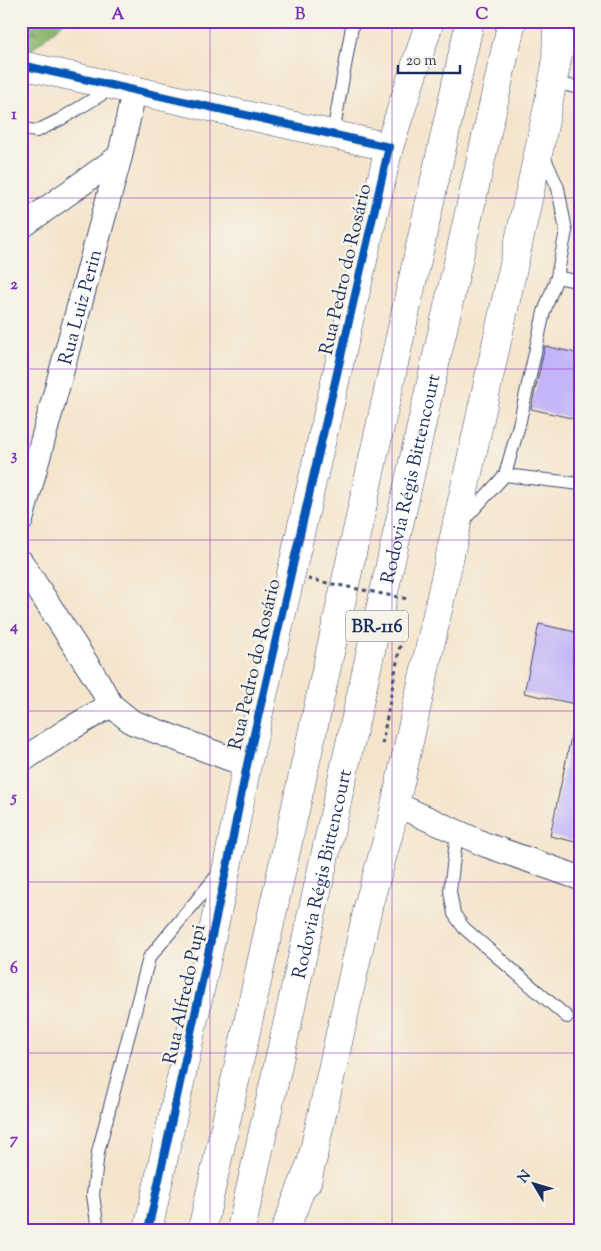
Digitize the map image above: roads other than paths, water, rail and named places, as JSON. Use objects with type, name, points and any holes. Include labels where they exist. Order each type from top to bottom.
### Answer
[{"type":"main road","name":"Rua Pedro do Rosário","points":[[247,765],[388,147],[430,21]]},
{"type":"main road","name":"Rodovia Régis Bittencourt","points":[[202,1230],[470,21]]},
{"type":"main road","name":"Rodovia Régis Bittencourt","points":[[241,1230],[512,21]]},
{"type":"main road","points":[[554,73],[557,21]]},
{"type":"main road","points":[[297,1230],[369,903],[389,833],[540,146],[565,21]]},
{"type":"main road","points":[[21,65],[388,147]]},
{"type":"main road","name":"Rua Alfredo Pupi","points":[[148,1230],[228,862],[247,765]]},
{"type":"main road","points":[[285,1230],[312,1158]]},
{"type":"street","name":"Rua Luiz Perin","points":[[21,520],[120,156],[124,89]]},
{"type":"street","points":[[21,227],[120,156]]},
{"type":"street","points":[[21,562],[111,705],[132,722],[247,765]]},
{"type":"street","points":[[21,761],[111,705]]},
{"type":"street","points":[[395,804],[486,845],[580,878]]},
{"type":"lane","points":[[332,134],[353,21]]},
{"type":"lane","points":[[554,73],[580,88]]},
{"type":"lane","points":[[21,129],[37,131],[124,89]]},
{"type":"lane","points":[[456,528],[505,475],[519,425],[544,312],[557,277],[566,231],[558,188],[540,146]]},
{"type":"lane","points":[[557,277],[580,282]]},
{"type":"lane","points":[[505,475],[580,484]]},
{"type":"lane","points":[[457,832],[450,891],[454,914],[464,928],[567,1017]]},
{"type":"lane","points":[[98,1230],[93,1195],[98,1152],[149,958],[228,862]]}]
